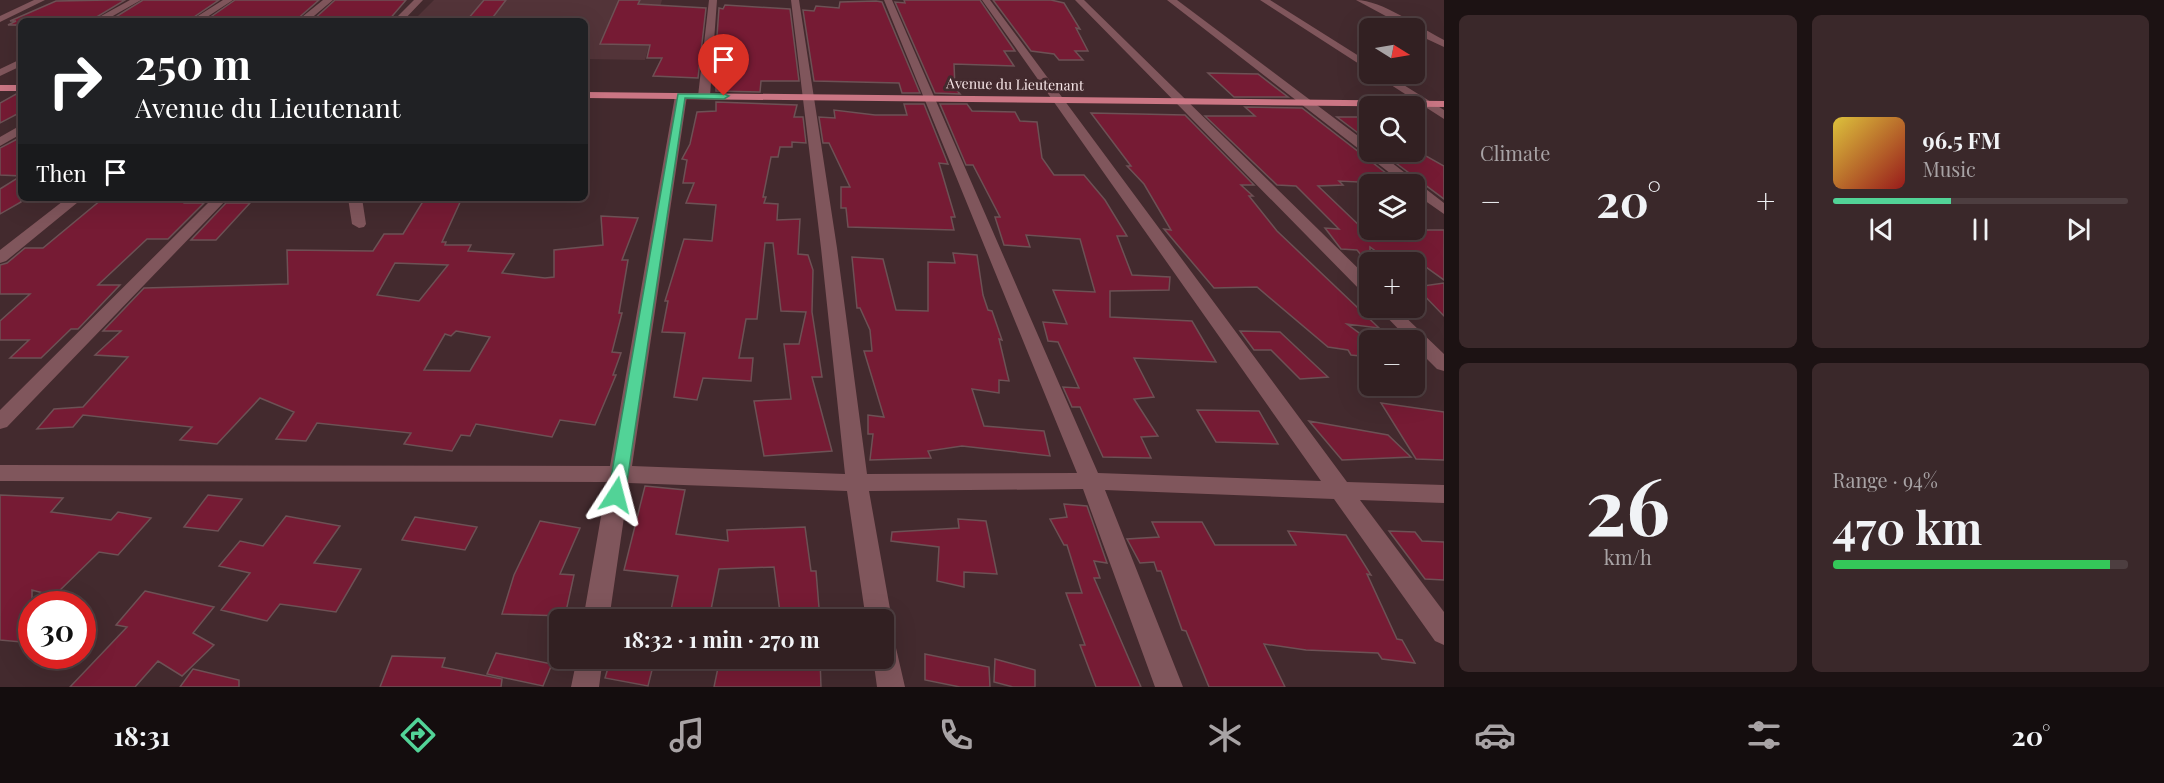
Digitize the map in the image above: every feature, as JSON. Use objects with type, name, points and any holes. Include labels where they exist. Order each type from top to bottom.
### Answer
[{"type":"main road","points":[[0,88],[18,88]]},
{"type":"main road","name":"Avenue du Lieutenant","points":[[588,94],[1444,104]]},
{"type":"street","points":[[0,19],[41,0]]},
{"type":"street","points":[[103,18],[136,0]]},
{"type":"street","points":[[200,18],[229,0]]},
{"type":"street","points":[[306,18],[329,0]]},
{"type":"street","points":[[401,18],[419,0]]},
{"type":"street","points":[[704,96],[713,0]]},
{"type":"street","points":[[795,0],[829,248],[857,483],[877,609]]},
{"type":"street","points":[[888,0],[1090,481],[1169,687]]},
{"type":"street","points":[[986,0],[1444,633]]},
{"type":"street","points":[[1079,0],[1183,101],[1359,279]]},
{"type":"street","points":[[1171,0],[1399,174]]},
{"type":"street","points":[[1264,0],[1359,61]]},
{"type":"street","points":[[1360,0],[1394,18]]},
{"type":"street","points":[[1425,34],[1444,44]]},
{"type":"street","points":[[0,73],[18,64]]},
{"type":"street","points":[[1395,84],[1444,115]]},
{"type":"street","points":[[598,609],[681,96]]},
{"type":"street","points":[[0,142],[18,131]]},
{"type":"street","points":[[1425,195],[1444,210]]},
{"type":"street","points":[[0,258],[72,201]]},
{"type":"street","points":[[0,422],[218,201]]},
{"type":"street","points":[[355,201],[359,224]]},
{"type":"street","points":[[1397,318],[1444,365]]},
{"type":"street","points":[[0,473],[620,474],[857,483],[1090,481],[1444,494]]},
{"type":"street","points":[[585,687],[588,669]]},
{"type":"street","points":[[888,669],[891,687]]},
{"type":"shaded area","points":[[434,0],[662,0],[645,60],[588,59],[588,18],[416,18]]},
{"type":"building","points":[[125,0],[95,18],[18,18],[18,25],[8,25],[16,21],[10,21],[56,1]]},
{"type":"building","points":[[143,0],[219,0],[192,18],[114,18]]},
{"type":"building","points":[[235,0],[319,0],[298,18],[209,18]]},
{"type":"building","points":[[335,0],[406,0],[391,18],[315,18]]},
{"type":"building","points":[[484,0],[506,0],[492,18],[469,18]]},
{"type":"building","points":[[619,0],[640,0],[638,4],[706,8],[698,78],[653,76],[662,58],[647,58],[650,45],[600,44]]},
{"type":"building","points":[[904,0],[980,0],[1015,51],[1004,51],[1014,66],[954,64],[955,88],[960,94],[935,93],[895,2],[905,3]]},
{"type":"building","points":[[993,0],[1051,0],[1064,3],[1080,29],[1076,28],[1088,51],[1075,51],[1083,60],[1059,60],[1054,54],[1031,51]]},
{"type":"building","points":[[840,2],[882,2],[920,93],[902,93],[899,83],[814,81],[803,10],[814,11],[816,6],[839,8]]},
{"type":"building","points":[[725,5],[790,9],[799,81],[761,81],[760,92],[716,91],[716,78],[714,78],[719,8],[723,9]]},
{"type":"building","points":[[1208,73],[1258,74],[1288,97],[1234,97]]},
{"type":"building","points":[[18,93],[18,114],[0,123],[0,103]]},
{"type":"building","points":[[716,102],[797,105],[794,117],[803,117],[806,143],[792,142],[792,147],[780,147],[778,157],[771,157],[763,197],[766,197],[764,203],[778,204],[777,220],[800,219],[798,254],[808,255],[813,270],[812,312],[822,377],[812,377],[832,451],[764,456],[754,401],[791,399],[784,344],[799,344],[806,312],[781,311],[773,243],[765,243],[757,319],[746,319],[739,358],[753,358],[751,381],[703,378],[697,400],[674,397],[685,333],[662,332],[668,301],[665,301],[684,239],[712,241],[716,205],[686,203],[694,183],[683,183],[687,160],[682,159],[690,144],[697,112],[716,111]]},
{"type":"building","points":[[904,104],[924,104],[948,164],[939,163],[955,217],[951,217],[954,230],[848,227],[846,208],[841,208],[841,187],[850,187],[829,143],[823,143],[819,117],[835,118],[834,110],[875,115],[907,115]]},
{"type":"building","points":[[940,104],[967,104],[972,111],[1015,112],[1020,121],[1037,122],[1042,158],[1054,175],[1084,175],[1105,200],[1127,236],[1117,236],[1132,275],[1170,277],[1169,290],[1110,291],[1110,317],[1192,321],[1216,362],[1134,358],[1154,397],[1134,399],[1158,436],[1141,437],[1151,458],[1103,457],[1080,407],[1072,407],[1063,387],[1079,388],[1058,342],[1048,341],[1043,322],[1067,324],[1053,290],[1095,292],[1080,239],[1026,235],[1030,247],[1004,245],[995,217],[1000,217],[973,165],[966,165]]},
{"type":"building","points":[[1245,107],[1302,108],[1359,152],[1359,162],[1372,162],[1387,174],[1359,174],[1359,182],[1339,181],[1343,185],[1318,186],[1359,225],[1359,240],[1425,240],[1425,230],[1444,230],[1444,280],[1425,266],[1425,252],[1377,252],[1370,247],[1370,252],[1341,249],[1325,228],[1339,229],[1296,186],[1277,185],[1205,116],[1255,116]]},
{"type":"building","points":[[1091,113],[1185,115],[1254,185],[1241,185],[1253,196],[1249,196],[1277,231],[1359,309],[1359,318],[1368,318],[1379,328],[1347,324],[1359,333],[1359,356],[1351,355],[1348,350],[1328,347],[1257,287],[1214,288],[1164,229],[1171,230],[1144,184],[1127,166],[1131,166]]},
{"type":"building","points":[[1337,117],[1359,117],[1359,134]]},
{"type":"building","points":[[18,139],[18,176],[0,175],[0,148]]},
{"type":"building","points":[[1425,155],[1444,166],[1444,199],[1425,185],[1425,174],[1410,174],[1394,162],[1425,162]]},
{"type":"building","points":[[18,178],[18,201],[21,202],[0,214],[0,189]]},
{"type":"building","points":[[100,201],[204,203],[168,239],[147,239],[98,285],[120,285],[78,329],[71,329],[41,358],[10,358],[29,340],[0,340],[0,321],[30,294],[0,294],[0,265],[7,263],[25,248],[43,248]]},
{"type":"building","points":[[423,201],[461,201],[442,242],[446,242],[445,245],[471,245],[468,251],[514,254],[502,273],[545,278],[554,277],[554,250],[603,245],[601,216],[638,218],[622,260],[628,260],[619,313],[622,313],[612,352],[621,353],[613,375],[616,375],[595,425],[560,420],[552,437],[476,424],[470,436],[461,435],[452,451],[404,444],[411,433],[317,423],[306,441],[276,439],[294,412],[260,398],[217,444],[180,440],[192,427],[83,415],[73,427],[37,429],[54,409],[83,407],[128,357],[95,355],[121,331],[103,331],[144,288],[288,284],[287,250],[373,251],[384,234],[403,234]],"holes":[[[395,263],[448,265],[419,301],[377,295]],[[456,331],[490,337],[470,371],[424,370],[445,334],[451,336]]]},
{"type":"building","points":[[226,203],[250,203],[216,240],[191,240]]},
{"type":"building","points":[[953,253],[977,255],[983,295],[988,310],[992,311],[1002,340],[999,339],[1009,381],[999,380],[999,393],[972,389],[984,426],[1044,431],[1050,456],[962,446],[928,451],[931,458],[870,460],[873,434],[868,434],[868,415],[884,417],[864,351],[872,351],[870,330],[860,308],[857,308],[852,257],[883,259],[896,310],[928,311],[928,262],[955,263]]},
{"type":"building","points":[[1444,283],[1444,316],[1425,296],[1425,286]]},
{"type":"building","points":[[1240,331],[1280,332],[1328,377],[1300,379],[1271,350],[1254,350]]},
{"type":"building","points":[[1381,403],[1444,412],[1444,460],[1416,459]]},
{"type":"building","points":[[1197,410],[1259,411],[1278,444],[1216,442]]},
{"type":"building","points":[[1309,421],[1388,435],[1411,457],[1342,460]]},
{"type":"building","points":[[645,486],[685,490],[676,534],[728,541],[727,530],[805,527],[811,571],[816,571],[819,609],[780,609],[774,567],[719,569],[711,609],[671,609],[678,576],[624,570]]},
{"type":"building","points":[[0,495],[63,498],[51,512],[111,520],[118,512],[151,518],[118,555],[99,552],[59,591],[18,591],[18,642],[0,640]]},
{"type":"building","points":[[208,495],[242,499],[218,531],[184,527]]},
{"type":"building","points":[[1064,504],[1087,506],[1107,563],[1094,561],[1100,578],[1094,578],[1141,687],[1096,687],[1080,645],[1085,645],[1066,593],[1082,593],[1067,545],[1064,545],[1050,519],[1067,517]]},
{"type":"building","points":[[286,516],[340,526],[314,563],[361,569],[336,612],[280,604],[267,621],[221,610],[250,573],[219,566],[240,541],[263,546]]},
{"type":"building","points":[[415,517],[477,527],[465,550],[402,540]]},
{"type":"building","points":[[958,519],[986,521],[997,574],[964,572],[964,587],[937,581],[939,547],[891,541],[892,532],[959,528]]},
{"type":"building","points":[[540,521],[580,528],[560,574],[574,575],[567,609],[549,609],[549,615],[502,614],[514,575]]},
{"type":"building","points":[[1152,522],[1202,522],[1215,545],[1296,545],[1288,531],[1346,535],[1371,575],[1367,574],[1397,639],[1402,640],[1415,663],[1382,659],[1378,653],[1306,650],[1264,644],[1285,687],[1209,687],[1186,631],[1182,630],[1161,571],[1157,571],[1154,562],[1140,563],[1127,539],[1159,537]]},
{"type":"building","points":[[1389,531],[1415,532],[1422,541],[1444,542],[1444,580],[1425,579]]},
{"type":"building","points":[[145,591],[214,607],[193,633],[214,645],[182,676],[158,661],[135,687],[70,687],[87,669],[96,669],[96,660],[127,627],[116,625]]},
{"type":"building","points":[[496,653],[549,663],[550,669],[543,686],[487,674]]},
{"type":"building","points":[[925,654],[989,667],[990,687],[960,687],[925,680]]},
{"type":"building","points":[[392,656],[445,658],[442,667],[502,679],[501,687],[380,687]]},
{"type":"building","points":[[995,659],[1035,670],[1035,687],[1013,687],[994,682]]},
{"type":"building","points":[[193,669],[239,680],[239,687],[180,687]]},
{"type":"building","points":[[608,669],[652,669],[648,686],[605,678]]},
{"type":"building","points":[[718,669],[820,669],[821,687],[714,687]]},
{"type":"route","points":[[616,495],[681,96],[724,96]]}]
